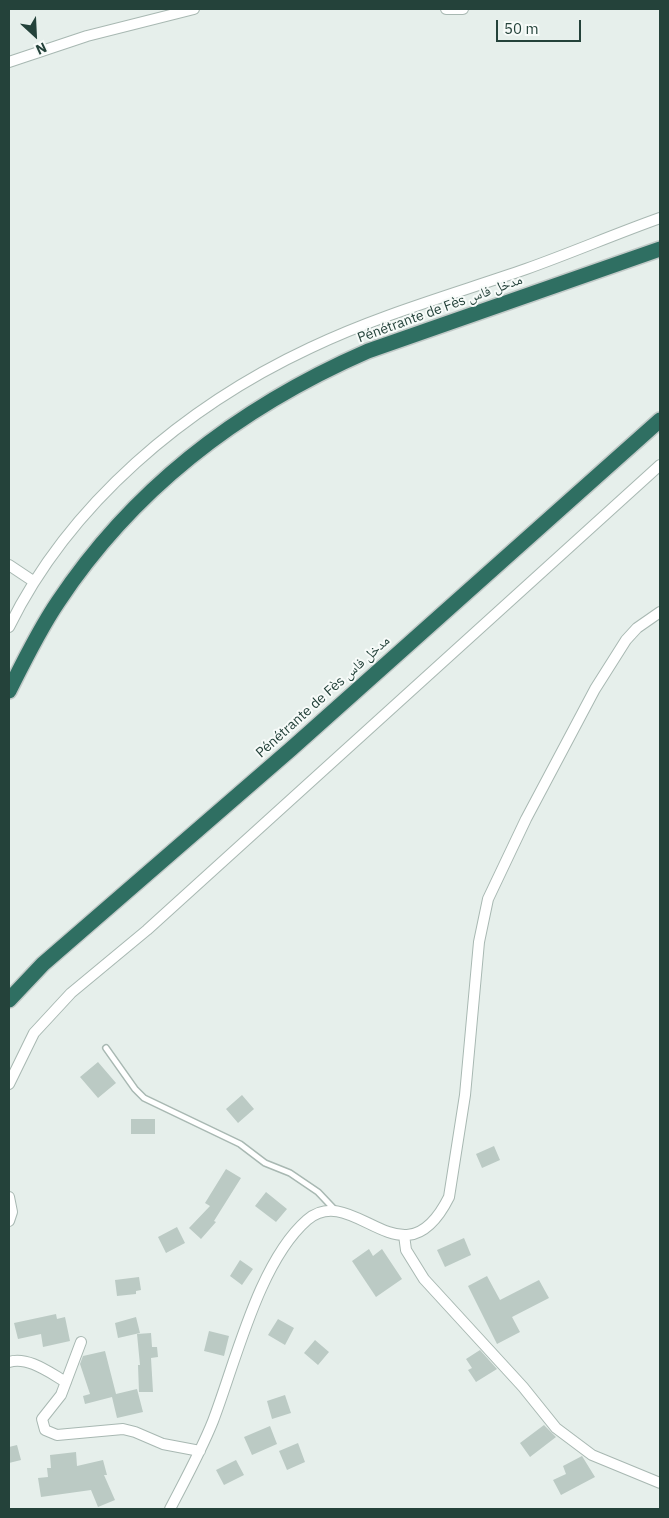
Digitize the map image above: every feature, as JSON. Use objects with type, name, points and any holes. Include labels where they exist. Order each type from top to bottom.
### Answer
[{"type":"highway","name":"Pénétrante de Fès مدخل فاس","points":[[9,691],[58,602],[119,524],[202,446],[237,421],[325,370],[368,351],[660,249]]},
{"type":"highway","name":"Pénétrante de Fès مدخل فاس","points":[[9,1000],[44,964],[298,742],[660,420]]},
{"type":"street","points":[[9,62],[87,36],[194,9]]},
{"type":"street","points":[[446,9],[463,9]]},
{"type":"street","points":[[9,627],[33,581],[106,493],[180,424],[244,383],[310,348],[382,319],[530,268],[660,218]]},
{"type":"street","points":[[9,1084],[34,1033],[71,993],[147,930],[660,465]]},
{"type":"street","points":[[9,565],[33,581]]},
{"type":"street","points":[[170,1509],[200,1451],[249,1321],[278,1258],[294,1234],[314,1215],[324,1211],[336,1211],[349,1214],[389,1233],[414,1234],[434,1221],[449,1197],[465,1095],[479,942],[488,899],[526,819],[595,689],[626,640],[637,628],[660,612]]},
{"type":"street","points":[[9,1197],[12,1212],[9,1221]]},
{"type":"street","points":[[404,1235],[406,1250],[424,1279],[523,1387],[556,1428],[592,1455],[660,1483]]},
{"type":"street","points":[[81,1342],[61,1396],[42,1419],[43,1427],[50,1433],[63,1435],[123,1429],[136,1432],[163,1444],[200,1451]]},
{"type":"street","points":[[9,1362],[15,1360],[26,1362],[66,1382]]},
{"type":"lane","points":[[106,1048],[134,1089],[144,1098],[240,1144],[265,1162],[290,1173],[318,1192],[336,1211]]},
{"type":"building","points":[[98,1062],[116,1083],[98,1098],[80,1077]]},
{"type":"building","points":[[242,1095],[254,1109],[238,1123],[226,1109]]},
{"type":"building","points":[[131,1119],[155,1119],[155,1134],[131,1134]]},
{"type":"building","points":[[494,1146],[500,1160],[482,1168],[476,1154]]},
{"type":"building","points":[[226,1169],[241,1178],[214,1221],[216,1222],[201,1239],[189,1228],[210,1206],[205,1203]]},
{"type":"building","points":[[266,1192],[287,1209],[276,1222],[255,1206]]},
{"type":"building","points":[[177,1227],[185,1243],[166,1253],[158,1237]]},
{"type":"building","points":[[464,1238],[471,1255],[445,1267],[437,1250]]},
{"type":"building","points":[[369,1249],[373,1256],[382,1249],[402,1279],[376,1297],[352,1261]]},
{"type":"building","points":[[240,1260],[253,1269],[242,1285],[230,1276]]},
{"type":"building","points":[[487,1276],[500,1300],[539,1280],[549,1298],[512,1317],[520,1332],[497,1344],[468,1286]]},
{"type":"building","points":[[139,1277],[141,1290],[136,1291],[136,1294],[117,1296],[115,1280]]},
{"type":"building","points":[[56,1314],[57,1319],[65,1317],[70,1341],[43,1347],[41,1334],[18,1339],[14,1323]]},
{"type":"building","points":[[136,1317],[140,1333],[118,1338],[115,1323]]},
{"type":"building","points":[[278,1319],[294,1328],[285,1345],[268,1335]]},
{"type":"building","points":[[209,1331],[229,1336],[224,1356],[204,1351]]},
{"type":"building","points":[[151,1333],[152,1347],[157,1347],[158,1357],[151,1358],[153,1392],[139,1392],[138,1365],[140,1365],[137,1334]]},
{"type":"building","points":[[315,1340],[329,1352],[318,1365],[304,1353]]},
{"type":"building","points":[[480,1350],[497,1369],[476,1382],[468,1370],[472,1368],[466,1359]]},
{"type":"building","points":[[105,1351],[116,1394],[137,1389],[143,1412],[117,1418],[112,1397],[85,1404],[83,1396],[90,1394],[80,1364],[83,1356]]},
{"type":"building","points":[[285,1395],[291,1413],[272,1419],[267,1401]]},
{"type":"building","points":[[544,1425],[556,1437],[530,1457],[520,1443]]},
{"type":"building","points":[[270,1426],[277,1444],[252,1455],[244,1437]]},
{"type":"building","points":[[298,1443],[305,1462],[287,1470],[279,1451]]},
{"type":"building","points":[[17,1445],[21,1460],[9,1463],[9,1447]]},
{"type":"building","points":[[76,1452],[77,1466],[103,1460],[107,1475],[104,1475],[115,1500],[98,1507],[91,1490],[41,1497],[38,1478],[48,1477],[47,1468],[51,1468],[50,1455]]},
{"type":"building","points":[[582,1456],[595,1477],[561,1495],[553,1480],[566,1474],[563,1466]]},
{"type":"building","points":[[236,1460],[244,1475],[224,1485],[216,1470]]}]
